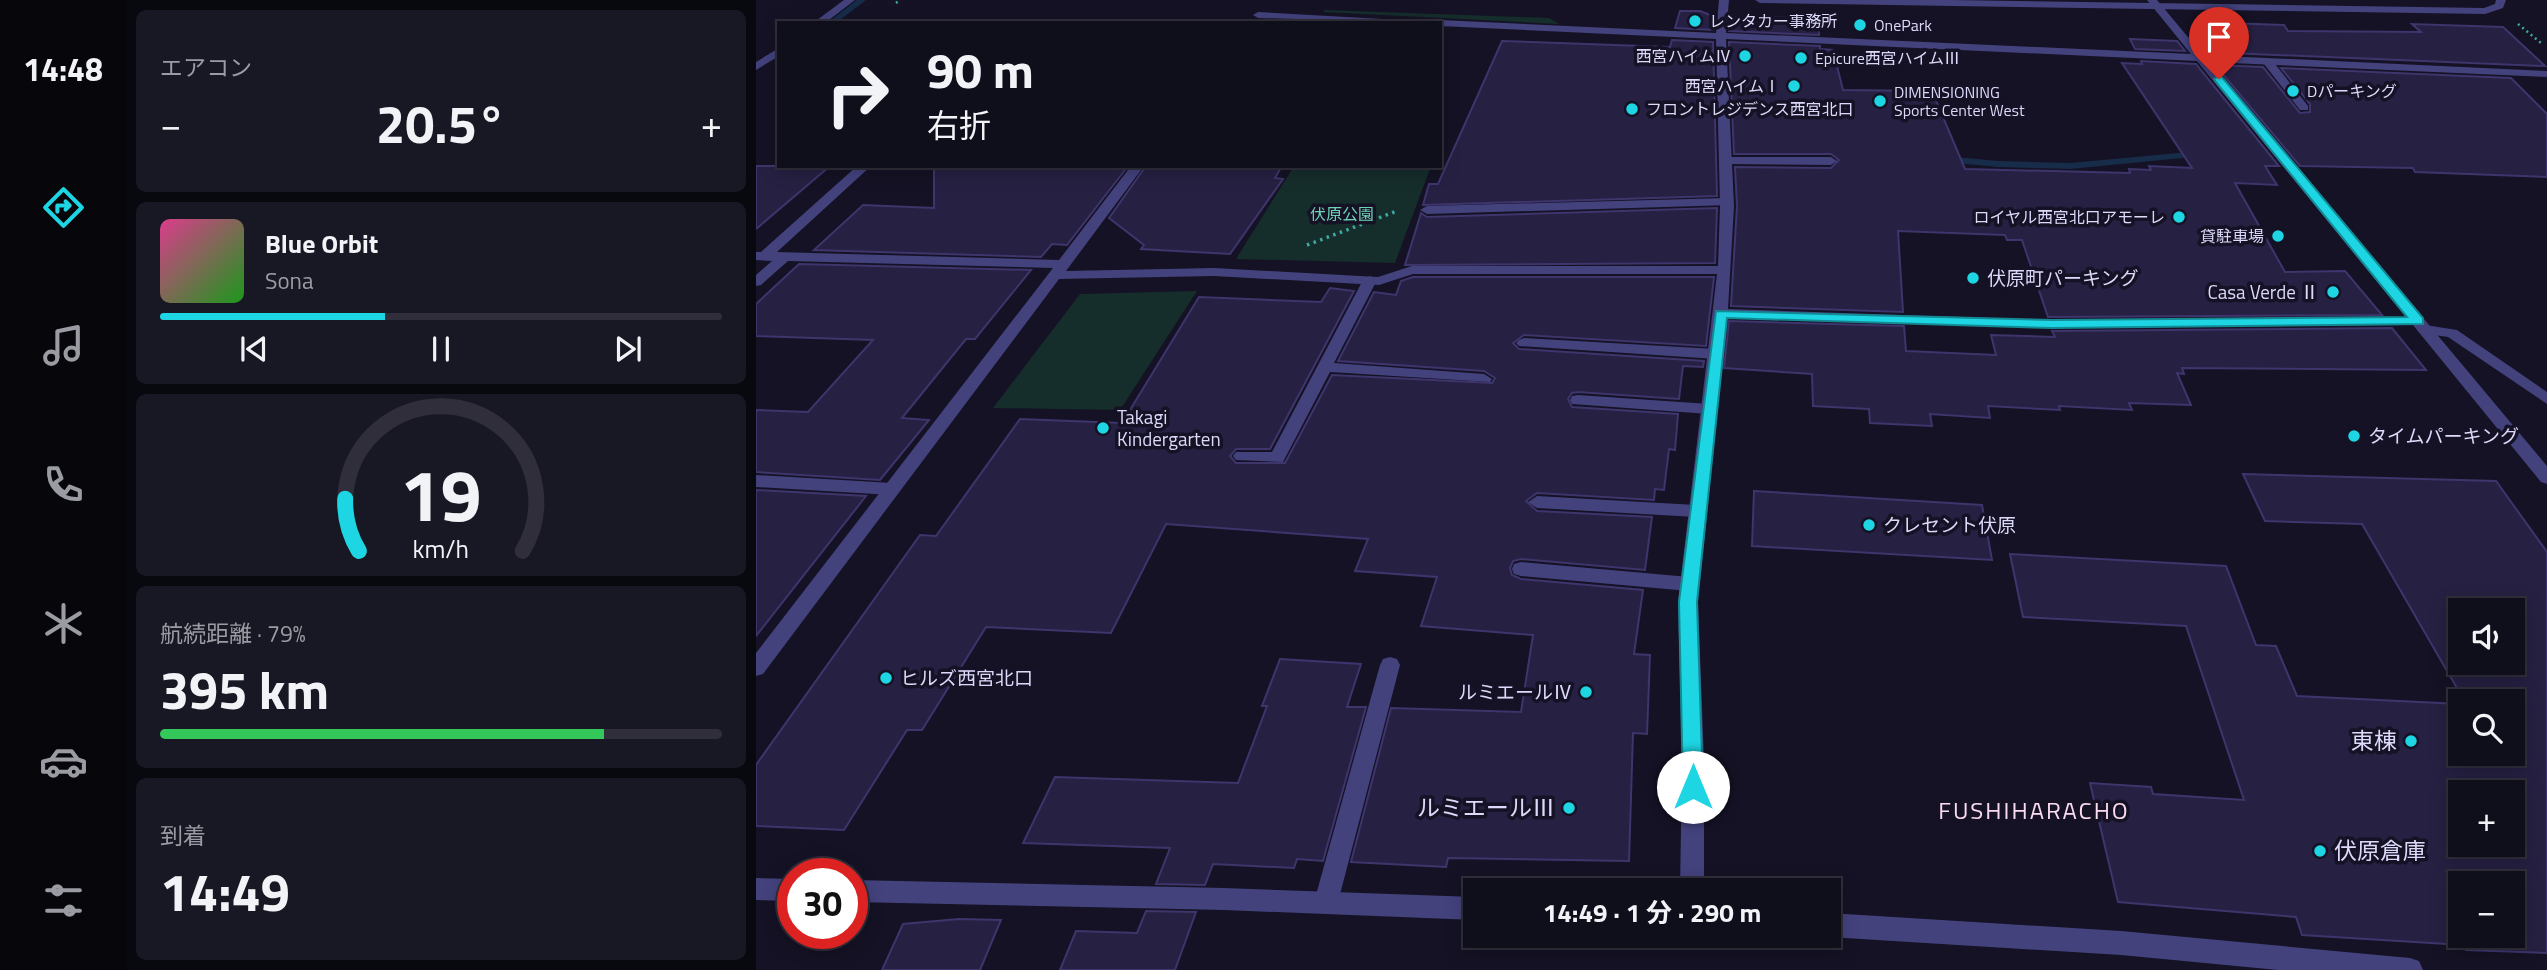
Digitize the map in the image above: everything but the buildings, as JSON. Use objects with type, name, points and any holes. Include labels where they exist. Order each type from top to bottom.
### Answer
[{"type":"street","points":[[821,21],[850,0]]},
{"type":"street","points":[[1692,878],[1693,761],[1689,583],[1725,270],[1726,202],[1721,35],[1724,0]]},
{"type":"street","points":[[1760,0],[2155,3],[2485,11],[2500,6],[2501,0]]},
{"type":"street","points":[[2155,3],[2547,478]]},
{"type":"street","points":[[1255,19],[1269,4]]},
{"type":"street","points":[[1255,19],[1343,21]]},
{"type":"street","points":[[1442,23],[2547,74]]},
{"type":"street","points":[[759,64],[777,52]]},
{"type":"street","points":[[759,64],[777,62]]},
{"type":"street","points":[[2268,62],[2304,108]]},
{"type":"street","points":[[1724,161],[1831,161]]},
{"type":"street","points":[[760,256],[862,168]]},
{"type":"street","points":[[756,668],[1136,168]]},
{"type":"street","points":[[1427,210],[1726,202]]},
{"type":"street","points":[[760,256],[1058,269],[1214,272],[1379,281],[1412,270],[1725,270]]},
{"type":"street","points":[[756,282],[785,256]]},
{"type":"street","points":[[1242,456],[1278,458],[1370,280]]},
{"type":"street","points":[[1721,313],[2052,324],[2421,326],[2452,333],[2547,398]]},
{"type":"street","points":[[1524,343],[1716,354]]},
{"type":"street","points":[[1325,367],[1484,379]]},
{"type":"street","points":[[1578,400],[1709,409]]},
{"type":"street","points":[[756,481],[892,489]]},
{"type":"street","points":[[1538,502],[1696,511]]},
{"type":"street","points":[[1521,569],[1689,583]]},
{"type":"street","points":[[1326,902],[1390,665]]},
{"type":"street","points":[[756,890],[777,890]]},
{"type":"street","points":[[868,891],[1326,902],[1463,908]]},
{"type":"street","points":[[1841,926],[2121,943],[2410,970]]},
{"type":"path","points":[[2514,22],[2547,48]]},
{"type":"path","points":[[1269,275],[1286,253],[1403,209],[1427,210]]},
{"type":"green space","points":[[1323,12],[1549,18],[1559,24]]},
{"type":"green space","name":"伏原公園","points":[[1293,168],[1430,168],[1395,263],[1236,259]]},
{"type":"green space","points":[[1197,291],[1120,410],[993,408],[1080,294]]},
{"type":"waterway","points":[[834,21],[862,0]]},
{"type":"waterway","points":[[756,75],[760,73]]},
{"type":"waterway","points":[[1945,159],[2070,166],[2200,154]]},
{"type":"place","name":"レンタカー事務所","points":[[1695,21]]},
{"type":"place","name":"OnePark","points":[[1860,25]]},
{"type":"place","name":"西宮ハイムⅣ","points":[[1745,56]]},
{"type":"place","name":"Epicure西宮ハイムⅢ","points":[[1801,58]]},
{"type":"place","name":"西宮ハイムⅠ","points":[[1794,86]]},
{"type":"place","name":"Dパーキング","points":[[2293,91]]},
{"type":"place","name":"DIMENSIONING Sports Center West","points":[[1880,101]]},
{"type":"place","name":"フロントレジデンス西宮北口","points":[[1632,109]]},
{"type":"place","name":"ロイヤル西宮北口アモーレ","points":[[2179,217]]},
{"type":"place","name":"貸駐車場","points":[[2278,236]]},
{"type":"place","name":"伏原町パーキング","points":[[1973,278]]},
{"type":"place","name":"Casa Verde Ⅱ","points":[[2333,292]]},
{"type":"place","name":"Takagi Kindergarten","points":[[1103,428]]},
{"type":"place","name":"タイムパーキング","points":[[2354,436]]},
{"type":"place","name":"クレセント伏原","points":[[1869,525]]},
{"type":"place","name":"ヒルズ西宮北口","points":[[886,678]]},
{"type":"place","name":"ルミエールⅣ","points":[[1586,692]]},
{"type":"place","name":"東棟","points":[[2411,741]]},
{"type":"place","name":"ルミエールⅢ","points":[[1569,808]]},
{"type":"place","name":"伏原倉庫","points":[[2320,851]]},
{"type":"district","name":"FUSHIHARACHO","points":[[2034,811]]},
{"type":"route","points":[[1693,787],[1688,602],[1696,511],[1721,313],[2052,324],[2188,325],[2418,321],[2219,79]]}]
